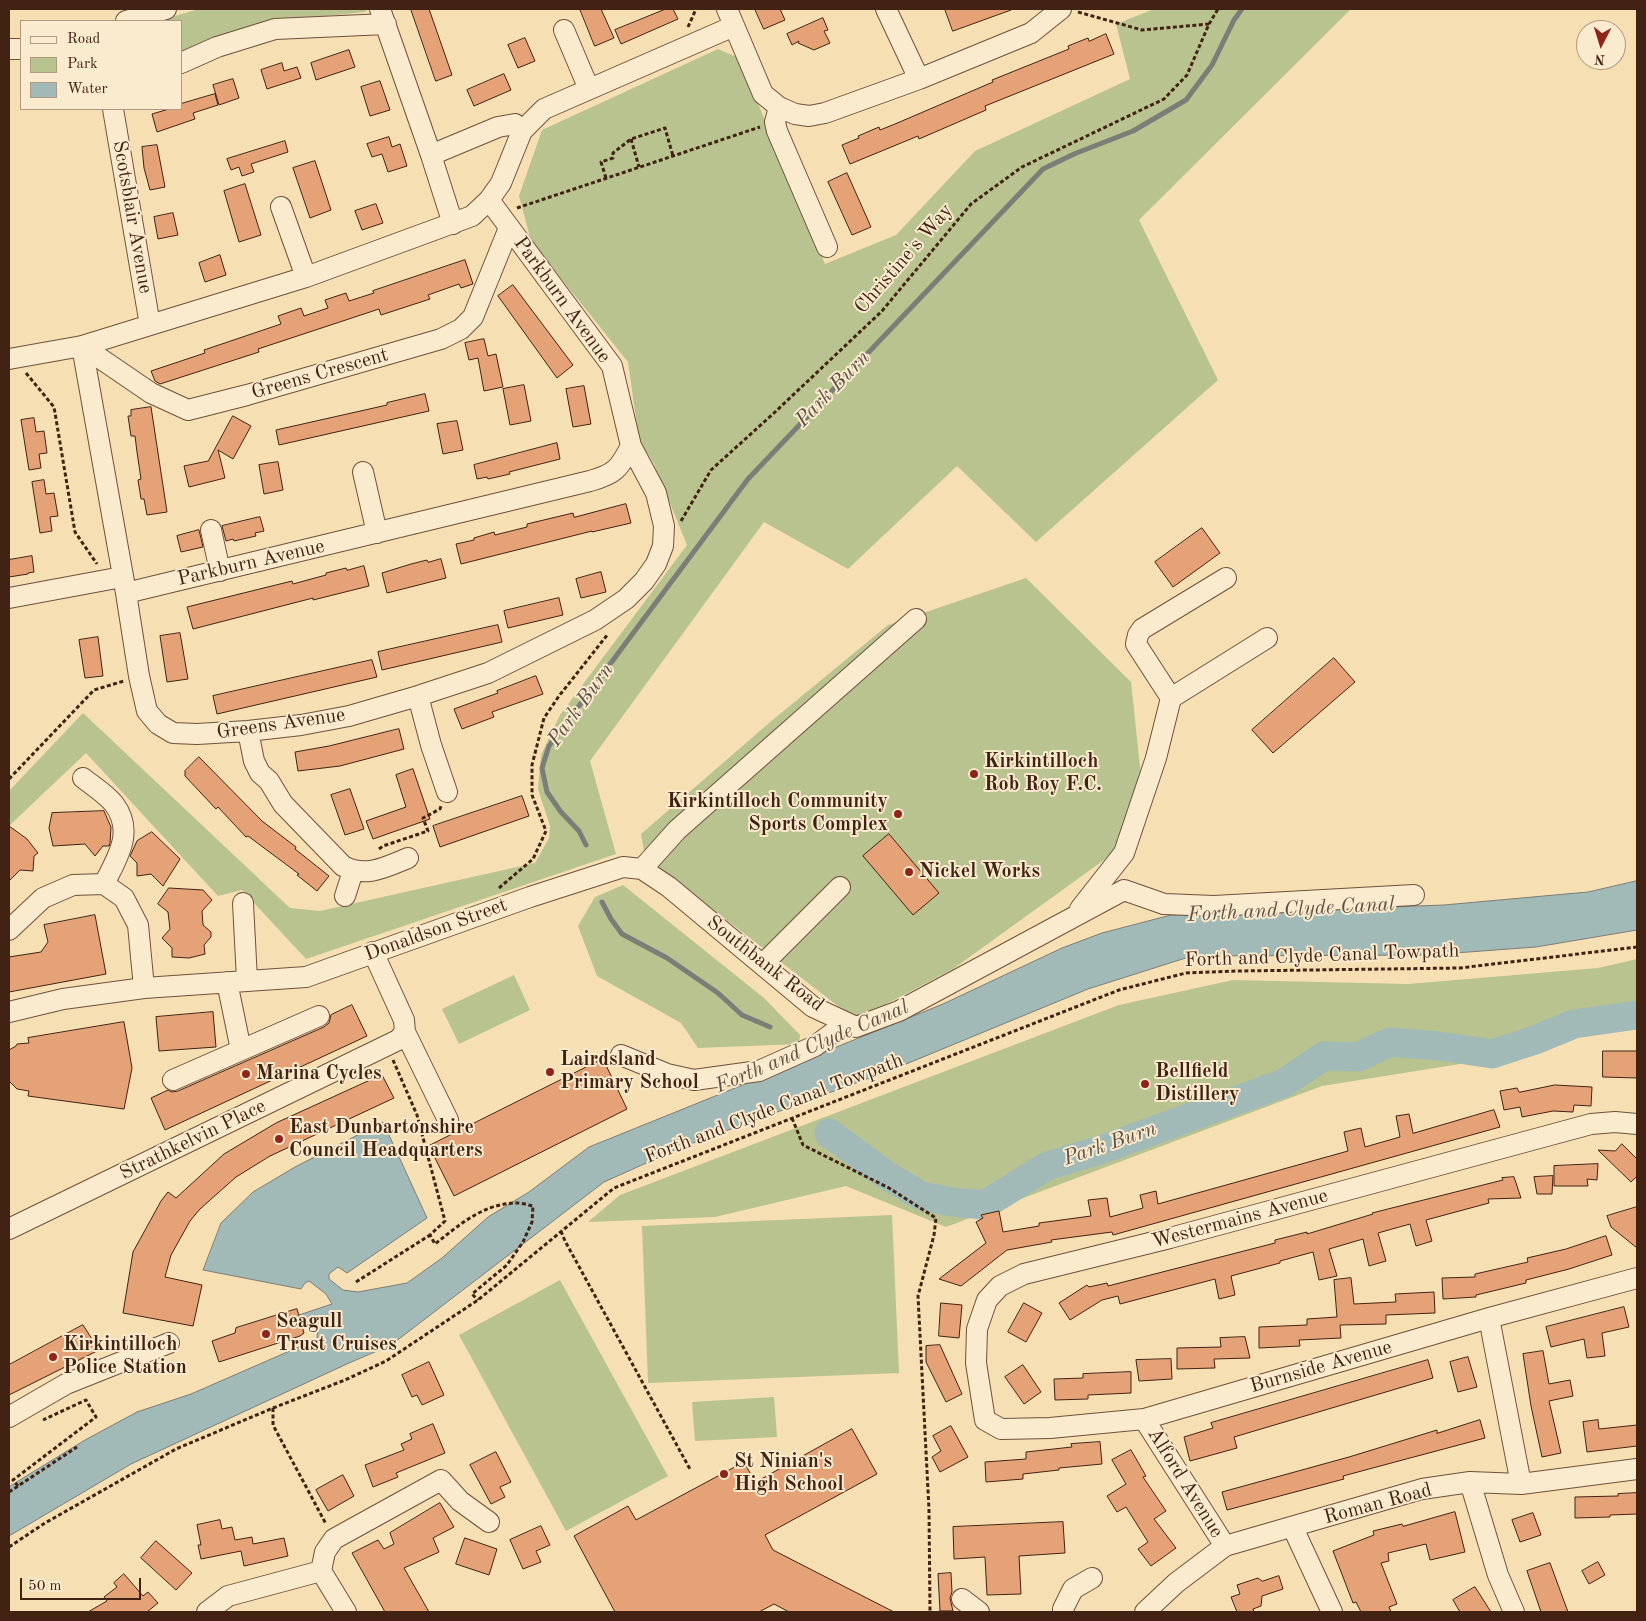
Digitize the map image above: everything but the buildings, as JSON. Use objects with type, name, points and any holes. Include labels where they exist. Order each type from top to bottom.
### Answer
[{"type":"street","points":[[129,20],[166,9]]},
{"type":"street","points":[[886,9],[919,79]]},
{"type":"street","points":[[777,114],[809,116],[825,113],[919,79],[1031,33],[1066,10]]},
{"type":"street","points":[[182,63],[217,47],[275,29],[383,16],[453,224]]},
{"type":"street","points":[[499,214],[501,183],[522,131],[544,109],[589,89],[731,17],[763,94],[777,114],[776,131],[827,247]]},
{"type":"street","points":[[564,30],[589,89]]},
{"type":"street","name":"Scotsblair Avenue","points":[[113,110],[150,325]]},
{"type":"street","points":[[431,155],[498,127],[515,124],[522,131]]},
{"type":"street","points":[[281,207],[306,278]]},
{"type":"street","name":"Scotsblair Avenue","points":[[11,358],[82,346],[306,278],[472,216],[499,214]]},
{"type":"street","name":"Greens Crescent","points":[[82,346],[151,393],[188,410],[441,339],[461,329],[473,317],[499,214]]},
{"type":"street","name":"Parkburn Avenue","points":[[9,598],[220,571],[608,476],[621,465],[631,446],[612,366],[499,214]]},
{"type":"street","name":"Greens Avenue","points":[[82,346],[119,584],[138,676],[147,711],[158,724],[173,733],[197,734],[248,731],[301,725],[348,716],[488,673],[595,620],[626,599],[644,581],[656,564],[662,546],[664,526],[656,493],[631,446]]},
{"type":"street","points":[[363,472],[377,533]]},
{"type":"street","points":[[211,530],[220,571]]},
{"type":"street","points":[[1171,698],[1136,644],[1138,635],[1142,629],[1226,578]]},
{"type":"street","points":[[633,868],[916,619]]},
{"type":"street","points":[[1074,917],[1124,853],[1156,758],[1171,698],[1267,638]]},
{"type":"street","points":[[418,696],[446,792]]},
{"type":"street","points":[[248,731],[254,761],[260,773],[269,781],[283,804],[343,866],[355,871],[378,870],[408,858]]},
{"type":"street","points":[[84,778],[113,803],[123,821],[122,847],[104,884]]},
{"type":"street","name":"Donaldson Street","points":[[9,1012],[63,999],[144,988],[306,977],[530,896],[633,868]]},
{"type":"street","name":"Southbank Road","points":[[633,868],[669,887],[813,1007],[856,1028],[899,1011],[1124,890],[1164,904],[1214,906],[1414,895]]},
{"type":"street","points":[[345,896],[355,871]]},
{"type":"street","points":[[9,930],[43,898],[73,885],[104,884],[124,898],[138,925],[144,988]]},
{"type":"street","points":[[763,964],[840,888]]},
{"type":"street","points":[[243,903],[247,980]]},
{"type":"street","points":[[373,952],[404,1020],[405,1032],[448,1120]]},
{"type":"street","points":[[227,982],[241,1050]]},
{"type":"street","points":[[173,1080],[319,1016]]},
{"type":"street","points":[[621,1054],[667,1074],[694,1080],[759,1071],[816,1046],[846,1022]]},
{"type":"street","name":"Strathkelvin Place","points":[[9,1229],[386,1046],[398,1040],[405,1032]]},
{"type":"street","name":"Westermains Avenue","points":[[1001,1429],[985,1420],[976,1363],[978,1329],[987,1300],[1000,1286],[1024,1274],[1170,1238],[1591,1124],[1615,1122],[1637,1124]]},
{"type":"street","name":"Burnside Avenue","points":[[1001,1429],[1050,1428],[1144,1419],[1489,1318],[1637,1278]]},
{"type":"street","points":[[1489,1318],[1521,1484]]},
{"type":"street","points":[[9,1417],[66,1384],[169,1343]]},
{"type":"street","name":"Alford Avenue","points":[[1144,1419],[1225,1546]]},
{"type":"street","name":"Roman Road","points":[[1145,1612],[1176,1583],[1225,1546],[1293,1528],[1422,1489],[1470,1482],[1521,1484],[1637,1469]]},
{"type":"street","points":[[346,1612],[321,1571],[325,1552],[334,1539],[441,1480],[460,1501],[489,1522]]},
{"type":"street","points":[[1470,1482],[1498,1575],[1514,1612]]},
{"type":"street","points":[[1293,1528],[1332,1612]]},
{"type":"street","points":[[207,1612],[228,1596],[321,1571]]},
{"type":"street","points":[[1057,1611],[1073,1589],[1092,1578]]},
{"type":"street","points":[[962,1599],[980,1612]]},
{"type":"path","name":"Christine's Way","points":[[679,527],[710,470],[774,413],[882,311],[971,204],[1022,167],[1164,99],[1187,74],[1209,24],[1218,9]]},
{"type":"path","points":[[1066,10],[1142,30],[1209,24]]},
{"type":"path","points":[[499,214],[673,156],[777,114]]},
{"type":"path","points":[[606,178],[601,162],[613,158],[614,153],[631,139],[665,128],[673,156]]},
{"type":"path","points":[[631,139],[639,167]]},
{"type":"path","points":[[11,358],[54,406],[76,532],[119,584]]},
{"type":"path","points":[[493,893],[533,859],[546,831],[532,795],[532,765],[544,718],[610,631]]},
{"type":"path","points":[[9,780],[94,690],[138,676]]},
{"type":"path","points":[[355,871],[382,846],[428,831],[423,818],[440,809],[446,792]]},
{"type":"path","name":"Forth and Clyde Canal Towpath","points":[[9,1547],[45,1523],[176,1449],[345,1380],[386,1361],[478,1300],[614,1188],[1119,990],[1186,973],[1237,970],[1460,968],[1637,947]]},
{"type":"path","points":[[356,1282],[430,1234],[444,1221],[417,1115],[386,1046]]},
{"type":"path","points":[[792,1118],[803,1145],[889,1188],[936,1218],[934,1235],[918,1296],[929,1510],[930,1612]]},
{"type":"path","points":[[430,1234],[435,1244],[470,1218],[492,1207],[518,1203],[533,1206],[532,1222],[523,1242],[507,1265],[472,1294],[478,1300]]},
{"type":"path","points":[[561,1231],[691,1471]]},
{"type":"path","points":[[18,1486],[13,1480],[96,1417],[86,1400],[34,1424]]},
{"type":"path","points":[[273,1408],[273,1425],[334,1539]]},
{"type":"path","points":[[9,1492],[77,1448]]},
{"type":"green space","points":[[199,9],[367,9],[365,12],[307,18],[227,39],[182,59],[182,20],[161,20]]},
{"type":"green space","points":[[1154,9],[1351,9],[1139,220],[1218,380],[1036,542],[957,466],[848,569],[764,522],[590,761],[616,854],[306,959],[242,890],[218,896],[86,753],[9,826],[9,791],[83,713],[290,908],[320,911],[535,863],[549,838],[550,826],[538,789],[541,755],[560,715],[687,545],[654,464],[641,443],[628,362],[531,241],[519,196],[542,130],[718,49],[739,58],[825,264],[896,235],[975,151],[1130,79],[1116,24]]},
{"type":"green space","name":"Kirkintilloch Community Sports Complex","points":[[1026,578],[1131,682],[1143,795],[1115,852],[953,969],[856,1020],[645,857],[641,834],[769,723],[888,625]]},
{"type":"green space","points":[[623,885],[764,998],[800,1035],[799,1044],[698,1048],[681,1023],[597,976],[578,926],[595,897]]},
{"type":"green space","points":[[1637,959],[1637,1030],[1603,1025],[1535,1052],[1322,1086],[946,1227],[846,1186],[715,1217],[588,1222],[620,1195],[1119,1005],[1233,980],[1408,984],[1598,968]]},
{"type":"green space","points":[[514,975],[530,1010],[459,1044],[442,1009]]},
{"type":"green space","points":[[892,1215],[899,1373],[648,1383],[642,1226]]},
{"type":"green space","points":[[560,1280],[668,1476],[566,1531],[459,1335]]},
{"type":"green space","points":[[774,1397],[777,1437],[695,1441],[692,1402]]},
{"type":"water","points":[[1637,881],[1637,930],[1536,947],[1428,955],[1192,956],[1088,989],[894,1069],[682,1147],[604,1182],[391,1345],[131,1464],[9,1536],[9,1487],[15,1483],[85,1440],[137,1412],[191,1394],[317,1339],[318,1325],[315,1323],[302,1326],[299,1315],[332,1304],[326,1294],[309,1281],[301,1289],[203,1270],[221,1223],[253,1192],[295,1167],[383,1122],[427,1218],[347,1273],[338,1267],[329,1274],[329,1279],[343,1290],[358,1292],[407,1283],[442,1258],[488,1217],[529,1192],[589,1147],[943,1004],[1062,948],[1102,933],[1171,915],[1444,905],[1588,892]]},
{"type":"waterway","name":"Park Burn","points":[[586,845],[579,831],[561,812],[547,792],[542,768],[549,746],[748,479],[1043,169],[1074,154],[1133,131],[1186,100],[1212,65],[1234,20],[1242,9]]},
{"type":"waterway","name":"Park Burn","points":[[602,902],[622,934],[667,958],[718,993],[742,1015],[770,1027]]},
{"type":"waterway","name":"Park Burn","points":[[829,1133],[886,1175],[921,1196],[952,1202],[984,1205],[1047,1166],[1103,1149],[1284,1083],[1324,1056],[1358,1057],[1390,1042],[1439,1046],[1492,1054],[1535,1040],[1574,1024],[1637,1015]]},
{"type":"place","name":"Kirkintilloch Rob Roy F.C.","points":[[974,774]]},
{"type":"place","name":"Kirkintilloch Community Sports Complex","points":[[898,814]]},
{"type":"place","name":"Nickel Works","points":[[909,872]]},
{"type":"place","name":"Lairdsland Primary School","points":[[550,1072]]},
{"type":"place","name":"Marina Cycles","points":[[246,1074]]},
{"type":"place","name":"Bellfield Distillery","points":[[1145,1084]]},
{"type":"place","name":"East Dunbartonshire Council Headquarters","points":[[279,1139]]},
{"type":"place","name":"Seagull Trust Cruises","points":[[266,1334]]},
{"type":"place","name":"Kirkintilloch Police Station","points":[[53,1357]]},
{"type":"place","name":"St Ninian's High School","points":[[724,1474]]},
{"type":"water label","name":"Forth and Clyde Canal","points":[[1291,910]]},
{"type":"water label","name":"Forth and Clyde Canal","points":[[812,1047]]}]
